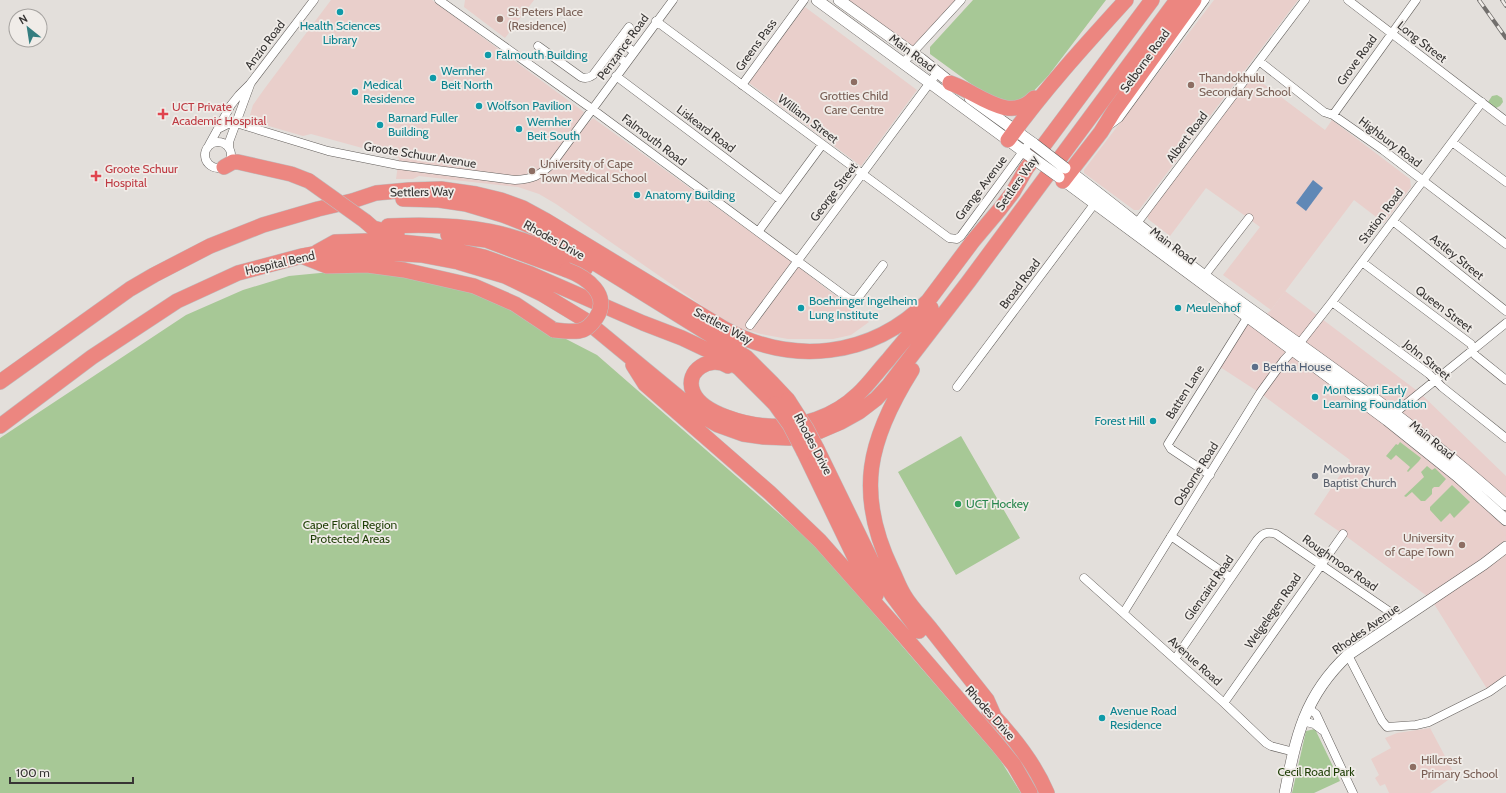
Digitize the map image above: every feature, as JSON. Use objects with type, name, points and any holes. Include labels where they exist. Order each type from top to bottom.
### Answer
[{"type":"highway","points":[[1011,135],[1089,40],[1126,0]]},
{"type":"highway","name":"Settlers Way","points":[[352,202],[376,193],[426,189],[464,192],[501,200],[523,208],[545,220],[738,337],[765,346],[808,352],[855,346],[883,334],[912,316],[928,301],[973,241],[1013,192],[1026,169],[1152,0]]},
{"type":"highway","name":"Settlers Way","points":[[627,356],[653,376],[688,407],[718,425],[732,431],[753,436],[789,438],[804,436],[832,427],[850,418],[868,405],[889,385],[1178,0]]},
{"type":"highway","points":[[1064,174],[1101,132],[1114,111],[1194,0]]},
{"type":"highway","points":[[950,83],[958,85],[993,104],[1008,108],[1017,108],[1028,104],[1053,78],[1063,72]]},
{"type":"highway","points":[[230,149],[238,157],[309,181],[373,228],[392,233],[465,244],[499,253],[550,274],[642,323]]},
{"type":"highway","points":[[224,167],[233,162],[238,162],[281,171]]},
{"type":"highway","points":[[0,382],[130,289],[210,246],[263,225],[318,209],[352,202],[402,200]]},
{"type":"highway","points":[[0,393],[126,302],[210,254],[279,227],[365,204],[402,200]]},
{"type":"highway","name":"Rhodes Drive","points":[[402,200],[433,200],[466,204],[503,215],[536,228],[746,357],[756,376],[806,428],[811,451],[892,595],[939,655],[1022,748],[1040,777],[1047,793]]},
{"type":"highway","points":[[756,376],[721,362],[712,362],[703,365],[696,370],[692,379],[693,391],[700,402],[718,413],[744,422],[768,426],[806,423],[841,408],[865,387],[935,304],[979,245],[1000,209]]},
{"type":"highway","points":[[307,255],[327,266],[367,265],[404,270],[474,286],[515,304],[554,330],[567,332],[580,331],[591,325],[599,314],[600,301],[597,290],[587,279],[567,270],[486,240],[365,222]]},
{"type":"highway","points":[[388,226],[430,224],[475,228],[505,234],[546,248],[574,262],[756,376]]},
{"type":"highway","points":[[307,255],[335,242],[365,241],[411,242],[450,248],[484,257],[516,268],[642,323],[682,338],[720,356],[739,368],[756,376]]},
{"type":"highway","name":"Hospital Bend","points":[[0,426],[92,357],[178,301],[238,273],[307,255],[398,252],[437,257],[488,270],[518,282],[566,308],[598,330],[627,356]]},
{"type":"highway","points":[[932,328],[921,355],[888,411],[876,442],[870,478],[872,512],[882,548],[904,596],[987,700],[995,718]]},
{"type":"highway","name":"Rhodes Drive","points":[[627,356],[645,384],[770,493],[808,529],[905,637],[1007,756],[1020,772],[1030,793]]},
{"type":"highway","points":[[811,451],[863,573],[905,637]]},
{"type":"main road","name":"Main Road","points":[[817,0],[955,102],[1011,135],[1032,143],[1064,174],[1230,300],[1480,482],[1506,505]]},
{"type":"main road","name":"Main Road","points":[[839,0],[963,92],[1011,135],[1025,153],[1064,174]]},
{"type":"main road","points":[[955,102],[963,92]]},
{"type":"main road","name":"Main Road","points":[[1390,417],[1506,520]]},
{"type":"main road","name":"Rhodes Avenue","points":[[1285,793],[1302,721],[1308,708],[1329,676],[1348,655],[1472,572],[1506,547]]},
{"type":"street","name":"Anzio Road","points":[[209,145],[231,105],[250,84],[314,0]]},
{"type":"street","name":"Falmouth Road","points":[[439,0],[592,109],[849,299],[854,300],[860,296],[883,265]]},
{"type":"street","name":"Penzance Road","points":[[592,109],[656,21],[674,0]]},
{"type":"street","name":"Greens Pass","points":[[742,85],[804,0]]},
{"type":"street","points":[[903,63],[961,0]]},
{"type":"street","name":"Selborne Road","points":[[1101,132],[1119,118],[1205,0]]},
{"type":"street","name":"Albert Road","points":[[1134,227],[1305,0]]},
{"type":"street","name":"Long Street","points":[[1348,0],[1506,121]]},
{"type":"street","name":"Grove Road","points":[[1333,115],[1416,0]]},
{"type":"street","name":"William Street","points":[[656,21],[946,236]]},
{"type":"street","points":[[538,46],[581,77],[585,79],[590,78],[629,26]]},
{"type":"street","points":[[619,40],[634,52]]},
{"type":"street","points":[[611,51],[626,63]]},
{"type":"street","name":"Highbury Road","points":[[1259,61],[1324,112],[1333,115],[1506,244]]},
{"type":"street","name":"George Street","points":[[750,325],[937,73]]},
{"type":"street","name":"Liskeard Road","points":[[616,76],[781,200]]},
{"type":"street","name":"Anzio Road","points":[[230,149],[229,142],[250,84]]},
{"type":"street","name":"Station Road","points":[[1296,348],[1482,102]]},
{"type":"street","name":"Groote Schuur Avenue","points":[[236,123],[328,151],[398,165],[515,180],[528,179],[540,175],[548,167],[592,109]]},
{"type":"street","points":[[218,129],[228,124],[236,123]]},
{"type":"street","points":[[221,142],[230,149],[230,160],[224,167],[216,169],[206,162],[204,157],[205,151],[209,145],[212,143],[221,142]]},
{"type":"street","points":[[1452,142],[1506,182]]},
{"type":"street","name":"Grange Avenue","points":[[946,236],[957,239],[960,236],[1032,143]]},
{"type":"street","points":[[758,232],[822,145]]},
{"type":"street","name":"Broad Road","points":[[957,387],[1098,199]]},
{"type":"street","points":[[1202,279],[1249,218]]},
{"type":"street","name":"Astley Street","points":[[1393,221],[1506,311]]},
{"type":"street","name":"Queen Street","points":[[1362,262],[1471,344],[1475,355],[1506,380]]},
{"type":"street","name":"John Street","points":[[1332,302],[1435,380],[1506,438]]},
{"type":"street","name":"Batten Lane","points":[[1210,475],[1171,449],[1168,444],[1249,314]]},
{"type":"street","points":[[1390,417],[1506,323]]},
{"type":"street","name":"Osborne Road","points":[[1124,612],[1260,393],[1284,360],[1296,348]]},
{"type":"street","name":"Roughmoor Road","points":[[1265,532],[1276,534],[1399,620]]},
{"type":"street","name":"Glencaird Road","points":[[1175,659],[1257,540],[1265,532]]},
{"type":"street","name":"Welgelegen Road","points":[[1224,703],[1343,534]]},
{"type":"street","points":[[1171,536],[1231,578]]},
{"type":"street","name":"Avenue Road","points":[[1084,578],[1124,612],[1266,743],[1271,746],[1294,752]]},
{"type":"street","points":[[1348,655],[1382,721],[1387,727],[1416,725],[1429,722],[1489,692],[1506,680]]},
{"type":"street","points":[[1308,708],[1316,714],[1353,793]]},
{"type":"street","points":[[1302,721],[1314,724],[1324,732]]},
{"type":"shaded area","name":"University of Cape Town Medical School","points":[[331,0],[432,0],[584,112],[581,117],[588,123],[593,118],[791,261],[869,322],[851,335],[833,339],[788,339],[747,330],[729,324],[556,204],[539,194],[518,187],[419,176],[413,179],[396,179],[399,158],[311,134],[303,136],[255,122],[250,115],[253,105]]},
{"type":"shaded area","name":"St Peters Place (Residence)","points":[[465,0],[534,0],[505,38],[464,7]]},
{"type":"shaded area","points":[[839,0],[961,0],[912,53]]},
{"type":"shaded area","name":"Thandokhulu Secondary School","points":[[1214,0],[1298,0],[1139,210],[1134,210],[1084,173],[1084,170]]},
{"type":"shaded area","name":"Grotties Child Care Centre","points":[[805,7],[917,90],[861,166],[748,82]]},
{"type":"shaded area","points":[[1251,79],[1257,79],[1325,130],[1332,120],[1410,179],[1411,187],[1384,223],[1354,200],[1271,310],[1223,275],[1260,227],[1206,188],[1170,236],[1148,219],[1147,215]]},
{"type":"shaded area","points":[[1285,291],[1420,393],[1506,476],[1506,680],[1489,692],[1431,599],[1314,514],[1350,460],[1260,393],[1217,365],[1252,310],[1263,317],[1271,310]]},
{"type":"shaded area","name":"University of Cape Town","points":[[1471,503],[1506,535],[1488,552],[1474,559],[1469,565],[1428,591],[1401,572]]},
{"type":"shaded area","name":"Hillcrest Primary School","points":[[1430,728],[1455,775],[1430,793],[1389,793],[1385,784],[1380,786],[1375,778],[1379,775],[1371,759],[1391,748],[1385,738],[1397,733]]},
{"type":"green space","points":[[973,0],[1106,0],[1048,76],[1027,98],[1008,104],[978,89],[930,54],[930,47]]},
{"type":"green space","points":[[1497,95],[1502,98],[1503,102],[1496,108],[1488,102],[1492,96]]},
{"type":"green space","name":"Cape Floral Region Protected Areas","points":[[367,271],[429,282],[483,296],[597,355],[814,544],[999,758],[1021,793],[0,793],[0,438],[186,315],[243,290],[289,276]]},
{"type":"green space","points":[[961,436],[1020,538],[956,575],[898,472]]},
{"type":"green space","points":[[1400,442],[1421,458],[1408,472],[1407,471],[1410,467],[1396,455],[1391,460],[1386,456],[1396,444],[1398,445]]},
{"type":"green space","points":[[1427,466],[1432,470],[1435,468],[1446,479],[1439,487],[1434,487],[1432,489],[1432,494],[1425,501],[1421,501],[1412,492],[1406,497],[1404,496],[1424,477],[1421,472]]},
{"type":"green space","points":[[1452,485],[1470,502],[1454,518],[1450,513],[1441,522],[1430,510],[1430,507]]},
{"type":"green space","name":"Cecil Road Park","points":[[1315,729],[1340,781],[1314,793],[1292,793],[1306,731]]},
{"type":"water","points":[[1313,180],[1323,188],[1306,211],[1296,203]]},
{"type":"railway","points":[[1479,0],[1506,38]]},
{"type":"railway","points":[[1502,0],[1506,6]]},
{"type":"place","name":"Health Sciences Library","points":[[340,12]]},
{"type":"place","name":"St Peters Place (Residence)","points":[[500,19]]},
{"type":"place","name":"Falmouth Building","points":[[488,55]]},
{"type":"place","name":"Wernher Beit North","points":[[433,78]]},
{"type":"place","name":"Grotties Child Care Centre","points":[[854,82]]},
{"type":"place","name":"Thandokhulu Secondary School","points":[[1191,85]]},
{"type":"place","name":"Medical Residence","points":[[355,92]]},
{"type":"place","name":"Wolfson Pavilion","points":[[479,106]]},
{"type":"place","name":"UCT Private Academic Hospital","points":[[163,114]]},
{"type":"place","name":"Barnard Fuller Building","points":[[380,125]]},
{"type":"place","name":"Wernher Beit South","points":[[519,129]]},
{"type":"place","name":"University of Cape Town Medical School","points":[[532,171]]},
{"type":"place","name":"Groote Schuur Hospital","points":[[96,176]]},
{"type":"place","name":"Anatomy Building","points":[[637,195]]},
{"type":"place","name":"Boehringer Ingelheim Lung Institute","points":[[801,308]]},
{"type":"place","name":"Meulenhof","points":[[1178,308]]},
{"type":"place","name":"Bertha House","points":[[1255,367]]},
{"type":"place","name":"Montessori Early Learning Foundation","points":[[1315,397]]},
{"type":"place","name":"Forest Hill","points":[[1153,421]]},
{"type":"place","name":"Mowbray Baptist Church","points":[[1315,476]]},
{"type":"place","name":"UCT Hockey","points":[[958,504]]},
{"type":"place","name":"University of Cape Town","points":[[1462,545]]},
{"type":"place","name":"Avenue Road Residence","points":[[1102,718]]},
{"type":"place","name":"Hillcrest Primary School","points":[[1413,767]]}]
